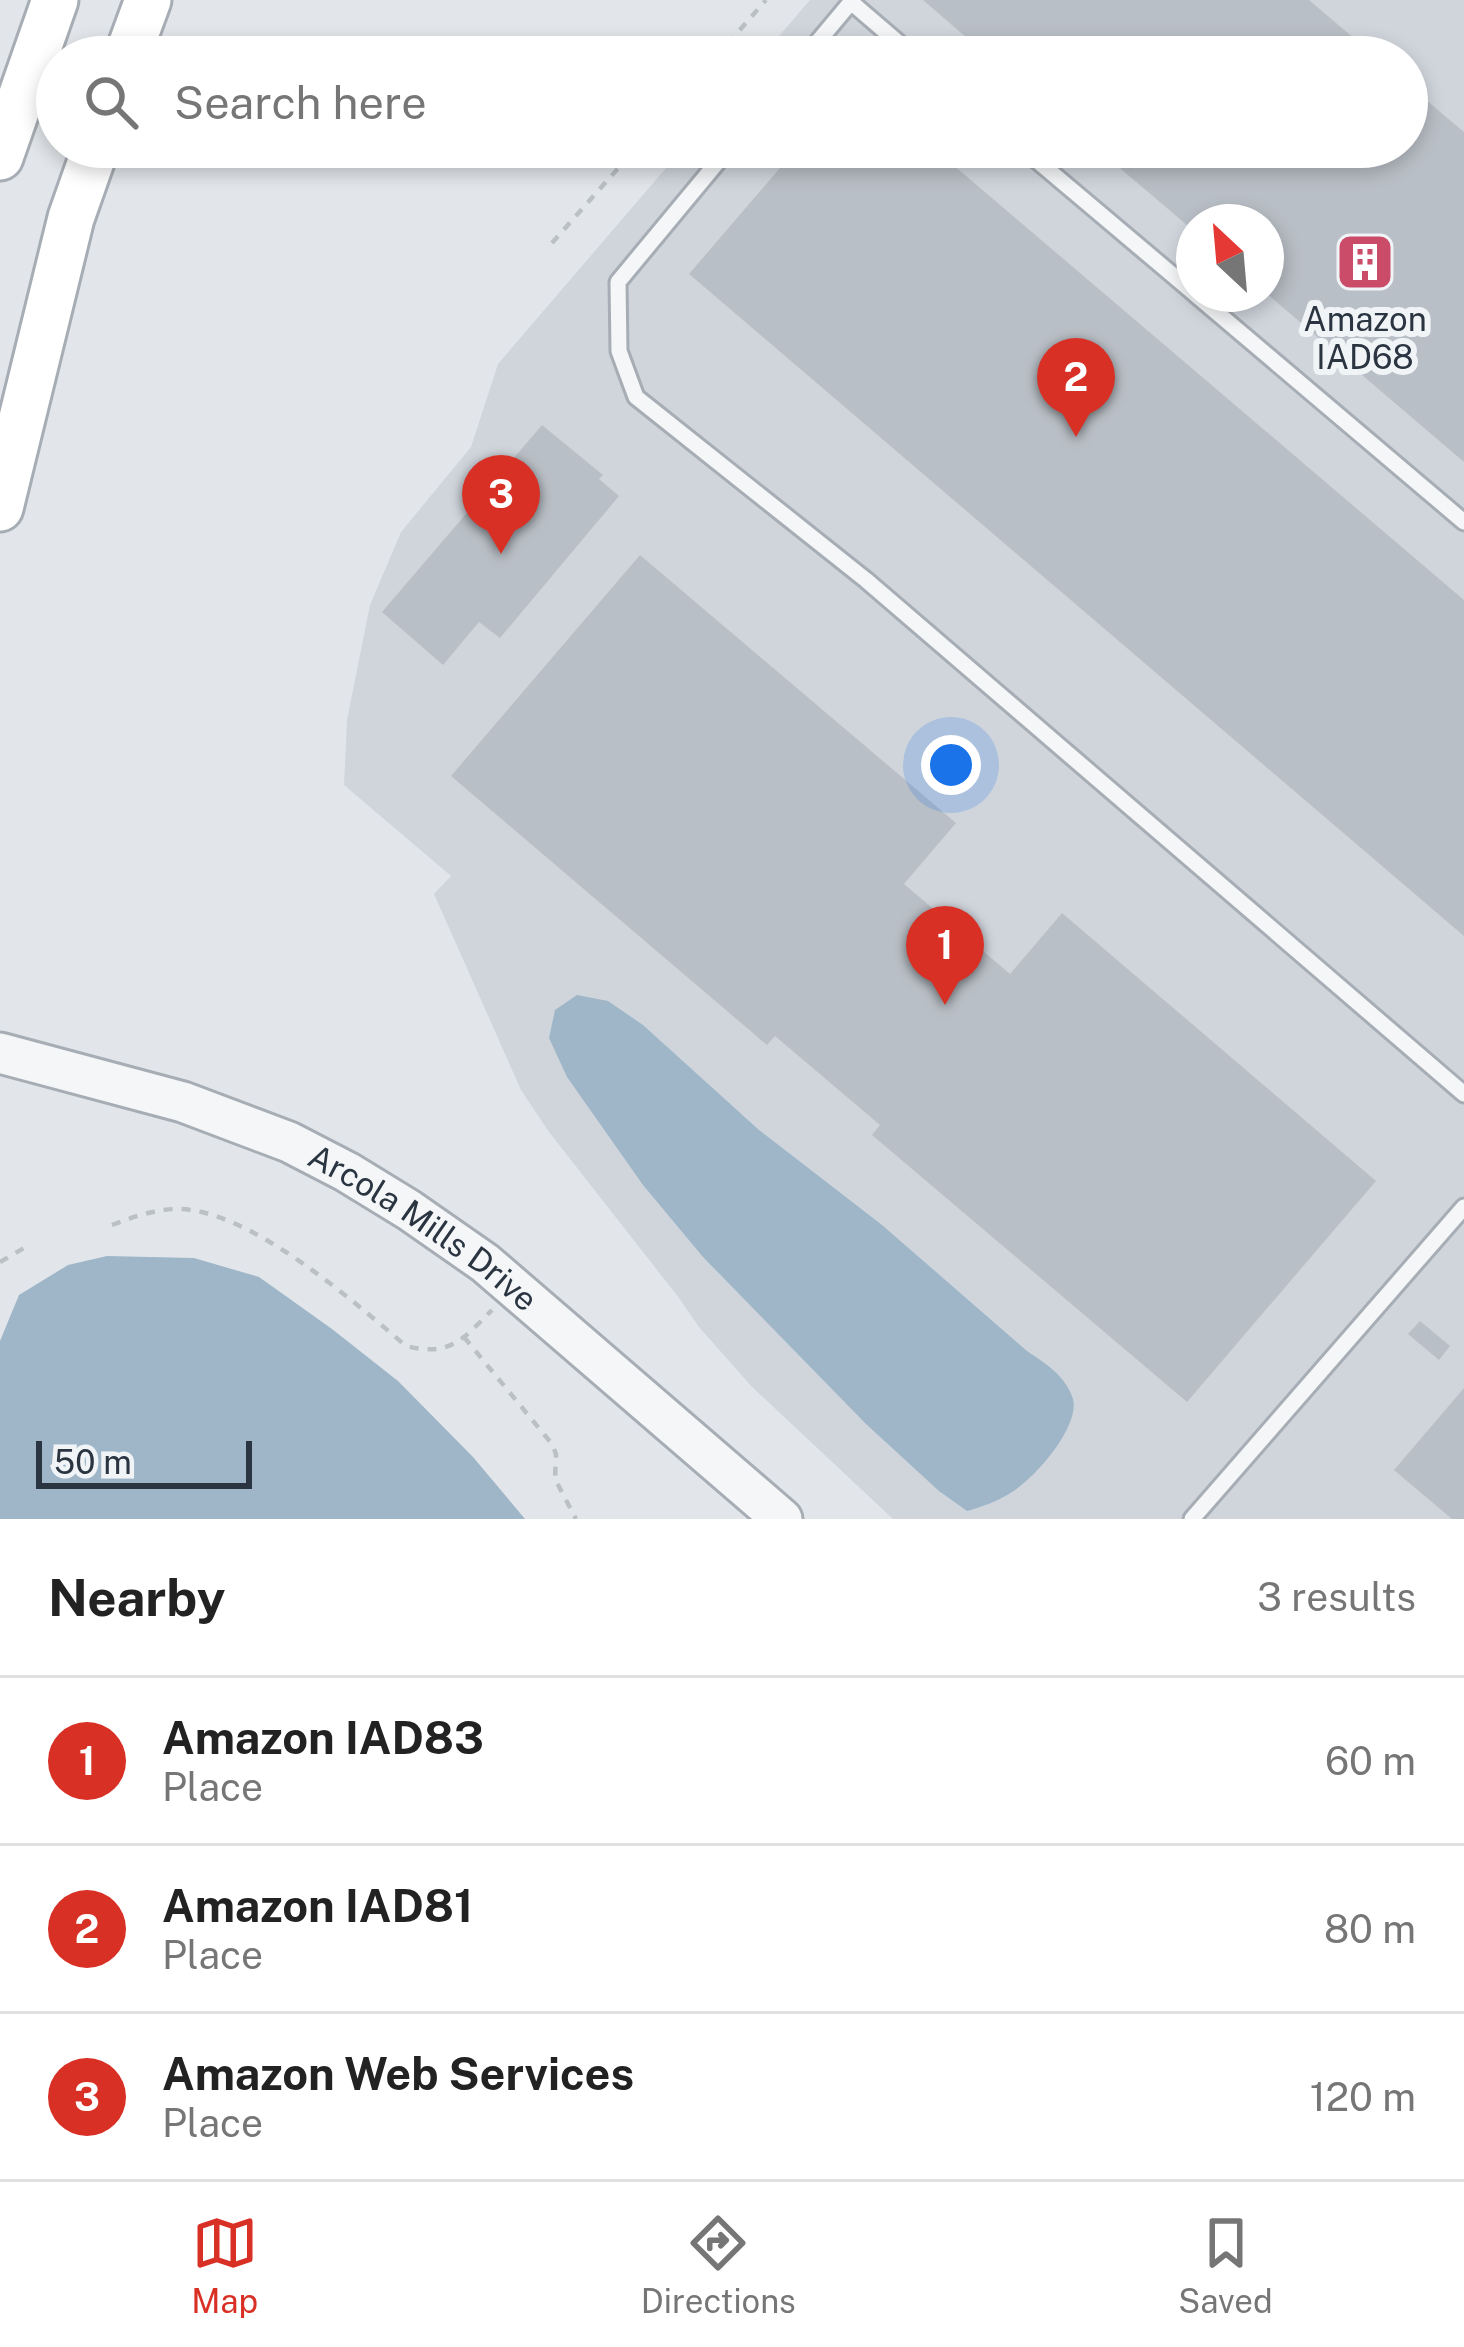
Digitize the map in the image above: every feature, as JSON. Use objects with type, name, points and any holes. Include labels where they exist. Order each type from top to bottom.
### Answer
[{"type":"main road","points":[[42,36],[55,0]]},
{"type":"main road","points":[[135,36],[148,0]]},
{"type":"main road","points":[[0,157],[36,54]]},
{"type":"main road","points":[[0,508],[71,218],[89,168]]},
{"type":"street","name":"Arcola Mills Drive","points":[[0,1053],[183,1102],[289,1142],[347,1172],[485,1263],[782,1519]]},
{"type":"lane","points":[[822,36],[851,1],[891,36]]},
{"type":"lane","points":[[713,168],[618,282],[619,351],[636,397],[866,580],[1464,1094]]},
{"type":"lane","points":[[1046,168],[1176,279]]},
{"type":"lane","points":[[1215,312],[1464,522]]},
{"type":"lane","points":[[1192,1519],[1464,1207]]},
{"type":"path","points":[[734,36],[766,0]]},
{"type":"path","points":[[553,243],[619,168]]},
{"type":"path","points":[[112,1225],[161,1210],[209,1214],[269,1239],[406,1346],[430,1352],[457,1344],[513,1289]]},
{"type":"path","points":[[0,1262],[24,1248]]},
{"type":"path","points":[[464,1337],[552,1444],[555,1479],[576,1519]]},
{"type":"shaded area","points":[[810,0],[1464,0],[1464,1519],[893,1519],[752,1387],[699,1327],[521,1090],[434,894],[451,876],[344,785],[347,720],[370,605],[401,532],[471,447],[498,364],[666,168],[1428,168],[1428,36],[779,36]]},
{"type":"water","points":[[577,995],[608,1001],[643,1025],[759,1130],[882,1225],[1060,1377],[1073,1399],[1070,1423],[1032,1476],[1007,1495],[967,1511],[866,1424],[703,1257],[643,1185],[567,1077],[549,1038],[555,1010]]},
{"type":"water","points":[[107,1256],[194,1258],[259,1277],[398,1381],[473,1457],[525,1519],[0,1519],[0,1341],[19,1295],[68,1265]]},
{"type":"building","points":[[923,0],[1309,0],[1351,36],[965,36]]},
{"type":"building","name":"Amazon IAD68","points":[[1428,102],[1464,132],[1464,462],[1284,308],[1284,204],[1176,204],[1176,216],[1120,168],[1428,168]]},
{"type":"building","points":[[780,168],[957,168],[1464,600],[1464,936],[689,274]]},
{"type":"building","points":[[542,425],[603,475],[599,479],[619,496],[500,638],[479,622],[443,665],[382,612]]},
{"type":"building","points":[[640,555],[956,823],[904,884],[1010,974],[1062,913],[1376,1181],[1187,1402],[872,1135],[880,1125],[775,1036],[767,1045],[451,776]]},
{"type":"building","points":[[1420,1321],[1450,1346],[1439,1360],[1408,1334]]},
{"type":"building","points":[[1464,1388],[1464,1519],[1452,1519],[1394,1470]]},
{"type":"place","name":"Amazon IAD68","points":[[1365,262]]},
{"type":"place","name":"Amazon IAD81","points":[[1076,437]]},
{"type":"place","name":"Amazon Web Services","points":[[501,554]]},
{"type":"place","name":"Amazon IAD83","points":[[945,1005]]}]
